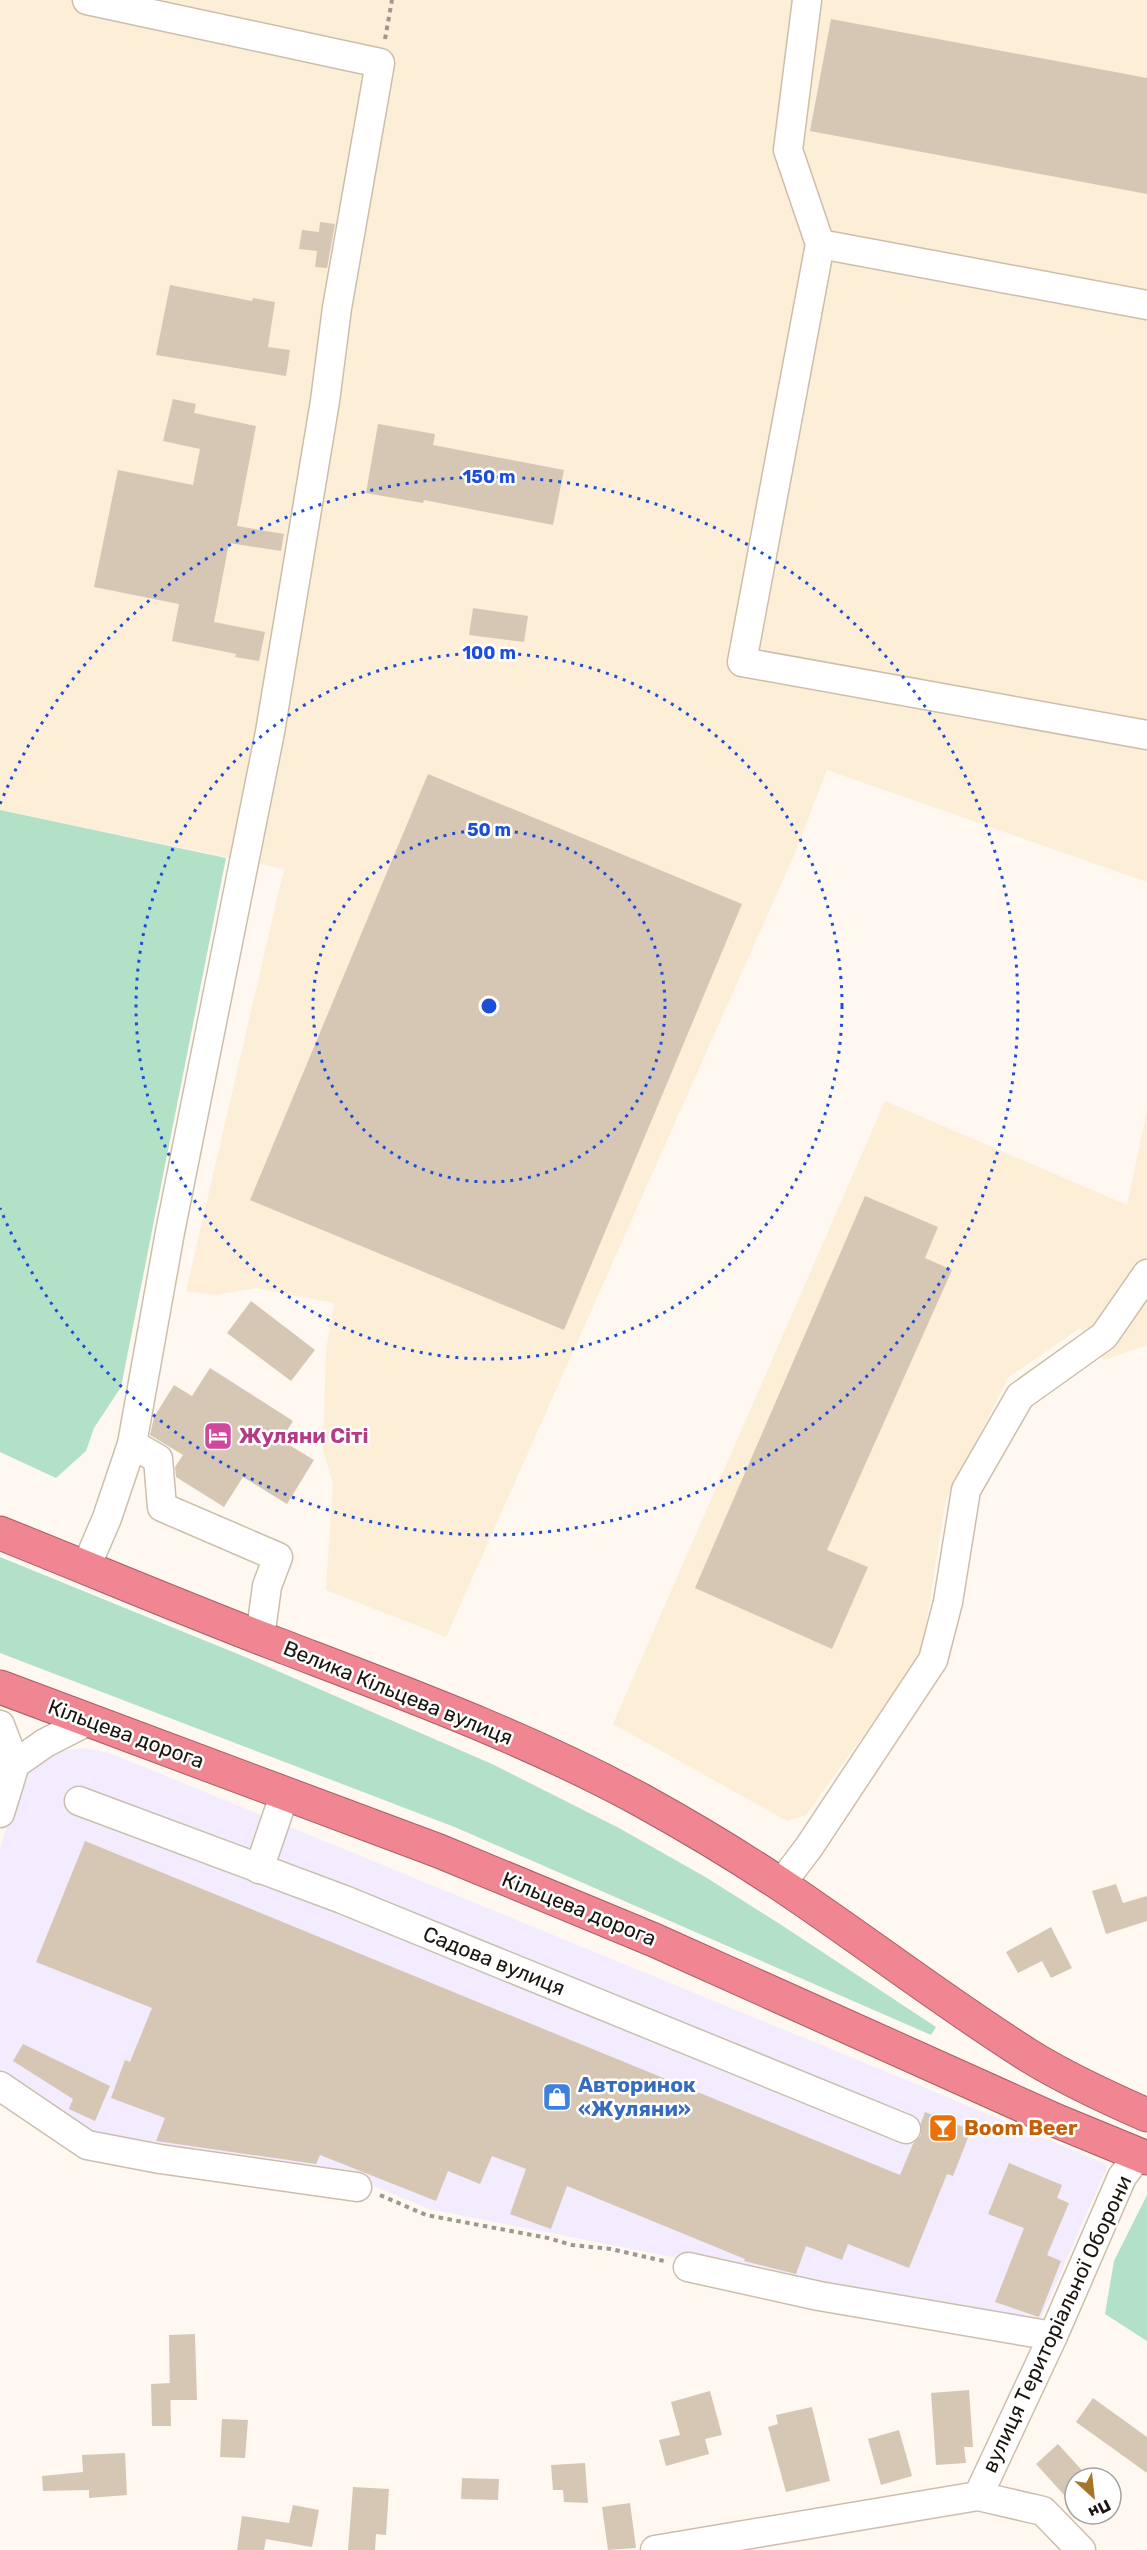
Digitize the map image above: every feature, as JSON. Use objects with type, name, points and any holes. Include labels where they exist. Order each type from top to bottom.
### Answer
[{"type":"highway","name":"Велика Кільцева вулиця","points":[[0,1533],[260,1638],[444,1709],[583,1771],[703,1835],[781,1884]]},
{"type":"highway","name":"Кільцева дорога","points":[[0,1687],[439,1851],[654,1940],[1057,2121],[1143,2156]]},
{"type":"highway","points":[[781,1884],[942,1998],[1034,2058],[1147,2115]]},
{"type":"street","points":[[86,1567],[132,1444],[170,1232],[270,732],[325,401],[337,308],[380,63],[87,0]]},
{"type":"street","points":[[807,0],[788,150],[820,244],[742,662],[1147,735]]},
{"type":"street","points":[[820,244],[1147,305]]},
{"type":"street","points":[[781,1884],[809,1847],[933,1660],[948,1602],[966,1490],[1020,1396],[1104,1336],[1147,1274]]},
{"type":"street","points":[[132,1444],[158,1459],[162,1507],[278,1557],[267,1586],[260,1638]]},
{"type":"street","points":[[7,1761],[88,1721]]},
{"type":"street","points":[[0,1725],[7,1761],[0,1814]]},
{"type":"street","points":[[259,1869],[285,1793]]},
{"type":"street","name":"Садова вулиця","points":[[79,1801],[342,1899],[906,2129]]},
{"type":"street","points":[[0,2086],[87,2145],[160,2159],[357,2187]]},
{"type":"street","name":"вулиця Територіальної Оборони","points":[[978,2496],[1053,2336],[1122,2177],[1143,2156]]},
{"type":"street","points":[[688,2267],[819,2296],[1053,2336]]},
{"type":"street","name":"вулиця Територіальної Оборони","points":[[655,2550],[978,2496],[1042,2511],[1082,2550]]},
{"type":"path","points":[[380,63],[392,0]]},
{"type":"path","points":[[357,2187],[370,2190],[426,2215],[548,2238],[572,2245],[611,2249],[688,2267]]},
{"type":"shaded area","points":[[0,0],[1147,0],[1147,882],[827,770],[795,853],[446,1637],[326,1590],[333,1484],[323,1450],[326,1350],[334,1303],[256,1288],[215,1295],[186,1291],[284,869],[0,810]]},
{"type":"shaded area","points":[[885,1101],[1127,1205],[1147,1111],[1147,1345],[1104,1360],[1080,1328],[1009,1377],[946,1499],[921,1655],[806,1815],[787,1821],[613,1724]]},
{"type":"shaded area","name":"Авторинок «Жуляни»","points":[[82,1748],[110,1753],[1108,2165],[1039,2322],[839,2290],[429,2209],[369,2184],[88,2135],[0,2078],[0,1851],[3,1838],[19,1788],[32,1769],[50,1753]]},
{"type":"green space","points":[[0,810],[226,858],[121,1387],[94,1428],[86,1451],[56,1478],[0,1452]]},
{"type":"green space","points":[[0,1557],[250,1659],[492,1764],[619,1828],[707,1878],[936,2027],[931,2035],[457,1828],[0,1653]]},
{"type":"green space","points":[[1147,2195],[1147,2341],[1105,2314],[1114,2261]]},
{"type":"building","points":[[831,19],[1147,78],[1147,194],[810,131]]},
{"type":"building","points":[[320,222],[335,224],[327,268],[315,267],[317,251],[299,249],[302,230],[319,232]]},
{"type":"building","points":[[170,285],[252,301],[253,298],[275,302],[268,347],[290,350],[286,376],[156,355]]},
{"type":"building","points":[[173,399],[196,404],[194,413],[256,426],[237,526],[284,534],[281,551],[229,543],[214,622],[265,632],[259,661],[172,641],[179,604],[94,587],[118,470],[193,485],[200,449],[163,441]]},
{"type":"building","points":[[378,424],[435,434],[433,445],[564,470],[553,525],[424,500],[423,503],[366,493]]},
{"type":"building","points":[[473,608],[528,616],[524,642],[469,635]]},
{"type":"building","points":[[428,774],[742,904],[564,1330],[250,1200]]},
{"type":"building","points":[[865,1196],[938,1227],[925,1258],[952,1270],[827,1550],[868,1567],[832,1649],[695,1588]]},
{"type":"building","points":[[251,1301],[315,1350],[291,1381],[227,1333]]},
{"type":"building","name":"Жуляни Сіті","points":[[210,1368],[293,1421],[281,1440],[314,1460],[287,1504],[243,1477],[224,1507],[176,1477],[175,1467],[183,1455],[150,1435],[154,1417],[174,1385],[192,1396]]},
{"type":"building","points":[[85,1841],[900,2175],[913,2144],[921,2135],[921,2123],[925,2112],[971,2130],[953,2176],[947,2174],[909,2268],[848,2244],[842,2260],[806,2246],[796,2274],[744,2261],[745,2259],[567,2186],[551,2229],[510,2214],[526,2169],[492,2156],[480,2184],[448,2171],[436,2201],[320,2155],[316,2164],[156,2141],[165,2118],[111,2098],[125,2060],[130,2062],[152,2008],[36,1962]]},
{"type":"building","points":[[1116,1884],[1123,1903],[1147,1896],[1147,1921],[1106,1934],[1092,1891]]},
{"type":"building","points":[[1051,1927],[1072,1968],[1051,1978],[1042,1961],[1018,1973],[1006,1952]]},
{"type":"building","points":[[23,2044],[110,2086],[95,2121],[69,2109],[73,2099],[13,2061]]},
{"type":"building","points":[[1009,2163],[1062,2185],[1057,2198],[1069,2203],[1047,2255],[1061,2261],[1039,2317],[995,2302],[1024,2228],[988,2214]]},
{"type":"building","points":[[195,2334],[197,2400],[170,2400],[169,2335]]},
{"type":"building","points":[[170,2383],[171,2426],[152,2426],[151,2384]]},
{"type":"building","points":[[969,2390],[973,2447],[964,2447],[966,2463],[936,2465],[931,2393]]},
{"type":"building","points":[[710,2391],[722,2435],[705,2439],[709,2454],[666,2466],[659,2440],[680,2435],[671,2402]]},
{"type":"building","points":[[1093,2398],[1147,2437],[1147,2473],[1076,2422]]},
{"type":"building","points":[[812,2407],[830,2481],[786,2492],[768,2427],[778,2424],[776,2415]]},
{"type":"building","points":[[222,2419],[248,2420],[245,2458],[220,2457]]},
{"type":"building","points":[[899,2430],[912,2476],[881,2485],[868,2439]]},
{"type":"building","points":[[1058,2444],[1078,2466],[1063,2466],[1063,2494],[1036,2464]]},
{"type":"building","points":[[125,2453],[127,2495],[89,2498],[89,2490],[43,2491],[42,2476],[83,2472],[82,2455]]},
{"type":"building","points":[[585,2463],[588,2503],[564,2502],[563,2490],[553,2490],[551,2465]]},
{"type":"building","points":[[462,2478],[499,2479],[498,2500],[461,2499]]},
{"type":"building","points":[[353,2487],[389,2489],[386,2535],[376,2534],[375,2550],[348,2550]]},
{"type":"building","points":[[630,2503],[636,2548],[608,2550],[602,2507]]},
{"type":"building","points":[[293,2505],[319,2510],[312,2547],[266,2539],[264,2550],[237,2550],[242,2516],[289,2523]]},
{"type":"place","name":"Жуляни Сіті","points":[[218,1436]]},
{"type":"place","name":"Авторинок «Жуляни»","points":[[557,2097]]},
{"type":"place","name":"Boom Beer","points":[[943,2128]]}]
